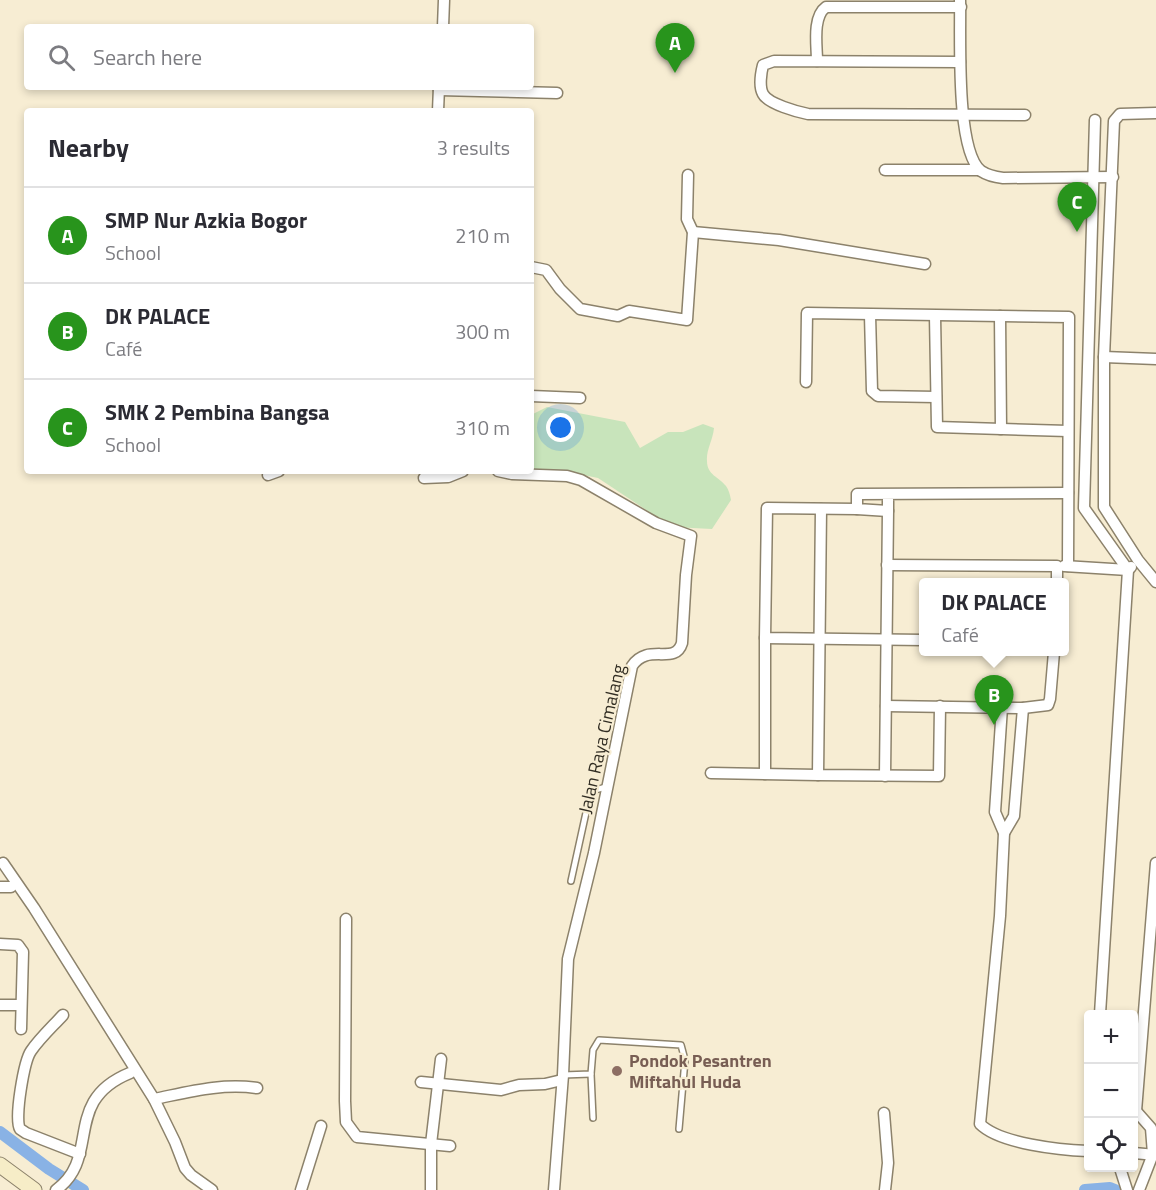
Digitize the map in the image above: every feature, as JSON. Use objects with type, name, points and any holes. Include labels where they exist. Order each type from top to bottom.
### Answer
[{"type":"main road","points":[[2,1171],[34,1190]]},
{"type":"street","points":[[443,24],[444,0]]},
{"type":"street","points":[[894,6],[913,0]]},
{"type":"street","points":[[817,61],[818,21],[826,7],[961,3],[960,62],[963,115],[971,153],[979,170]]},
{"type":"street","points":[[960,62],[768,62],[762,69],[763,94],[774,102],[808,114],[1025,115]]},
{"type":"street","points":[[438,108],[439,90]]},
{"type":"street","points":[[486,90],[557,93]]},
{"type":"street","points":[[1156,113],[1120,114],[1114,121],[1104,357],[1104,507],[1138,560],[1156,582]]},
{"type":"street","points":[[1095,120],[1084,508],[1128,570],[1100,1010]]},
{"type":"street","points":[[885,170],[979,170],[1003,178],[1095,179],[1113,177]]},
{"type":"street","points":[[534,268],[546,270],[560,289],[580,309],[618,316],[629,311],[687,321],[693,232],[687,219],[688,175]]},
{"type":"street","points":[[693,232],[779,240],[925,264]]},
{"type":"street","points":[[1089,299],[1106,299]]},
{"type":"street","points":[[806,382],[807,313],[1069,317],[1068,493],[1063,566],[1058,578]]},
{"type":"street","points":[[870,315],[872,391],[878,396],[936,397]]},
{"type":"street","points":[[935,316],[937,428],[1068,431]]},
{"type":"street","points":[[1000,316],[1001,429]]},
{"type":"street","points":[[1104,357],[1156,359]]},
{"type":"street","points":[[534,396],[579,398]]},
{"type":"street","points":[[424,478],[448,477],[456,474]]},
{"type":"street","name":"Jalan Raya Cimalang","points":[[512,474],[581,480],[656,523],[691,536],[680,648],[673,654],[645,655],[635,661],[632,666],[592,862],[568,959],[554,1190]]},
{"type":"street","points":[[857,509],[857,494],[1068,493]]},
{"type":"street","points":[[885,776],[888,494]]},
{"type":"street","points":[[765,774],[767,508],[888,511]]},
{"type":"street","points":[[818,775],[821,509]]},
{"type":"street","points":[[887,565],[1063,566],[1128,570],[1138,560]]},
{"type":"street","points":[[765,638],[919,640]]},
{"type":"street","points":[[886,706],[1023,708],[1048,705],[1054,656]]},
{"type":"street","points":[[711,773],[939,776],[940,706]]},
{"type":"street","points":[[1002,708],[995,812],[1004,833],[1000,916],[980,1124],[986,1130],[1052,1150],[1084,1151]]},
{"type":"street","points":[[1004,833],[1014,816],[1023,708]]},
{"type":"street","points":[[1138,1076],[1156,863]]},
{"type":"street","points":[[3,864],[34,908],[154,1099],[185,1168],[212,1190]]},
{"type":"street","points":[[346,919],[346,1122],[357,1137],[450,1146]]},
{"type":"street","points":[[0,944],[16,945],[22,949],[21,1029]]},
{"type":"street","points":[[0,1005],[21,1005]]},
{"type":"street","points":[[63,1015],[30,1052],[26,1062],[16,1120],[20,1129],[26,1133],[80,1154]]},
{"type":"street","points":[[431,1190],[431,1144],[441,1059]]},
{"type":"street","points":[[59,1188],[72,1174],[80,1154],[89,1108],[108,1084],[130,1073]]},
{"type":"street","points":[[421,1082],[501,1090],[519,1085],[545,1084],[562,1077]]},
{"type":"street","points":[[154,1099],[217,1086],[236,1085],[257,1088]]},
{"type":"street","points":[[884,1113],[888,1163],[885,1190]]},
{"type":"street","points":[[1138,1115],[1150,1128],[1155,1155],[1139,1188]]},
{"type":"street","points":[[301,1190],[321,1126]]},
{"type":"street","points":[[1138,1153],[1155,1155]]},
{"type":"street","points":[[1122,1172],[1127,1188]]},
{"type":"lane","points":[[571,881],[589,799],[595,790],[607,787]]},
{"type":"lane","points":[[593,1118],[591,1074],[593,1050],[598,1040],[681,1045],[685,1060],[679,1129]]},
{"type":"lane","points":[[562,1077],[591,1074]]},
{"type":"green space","points":[[547,407],[625,422],[640,448],[668,432],[683,432],[703,424],[714,428],[707,457],[708,466],[711,473],[726,486],[731,500],[712,529],[672,527],[598,478],[564,471],[534,471],[534,414]]},
{"type":"waterway","points":[[0,1132],[49,1169],[83,1190]]},
{"type":"waterway","points":[[1085,1190],[1110,1188],[1115,1190]]},
{"type":"place","name":"SMP Nur Azkia Bogor","points":[[675,73]]},
{"type":"place","name":"SMK 2 Pembina Bangsa","points":[[1077,232]]},
{"type":"place","name":"DK PALACE","points":[[994,725]]},
{"type":"place","name":"Pondok Pesantren Miftahul Huda","points":[[617,1071]]}]
